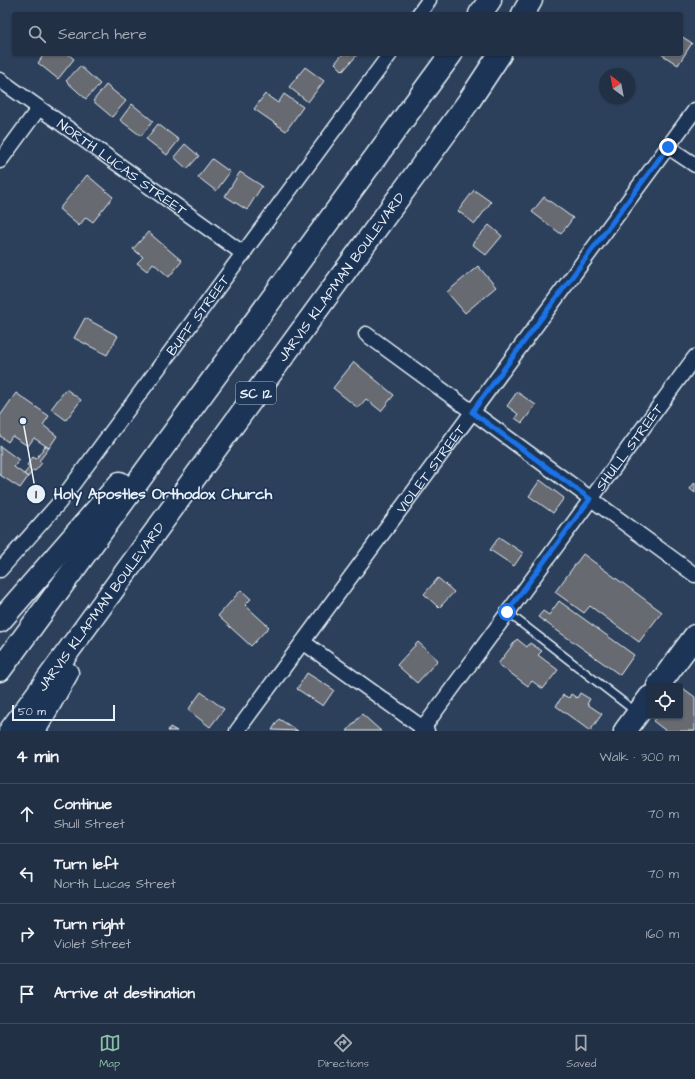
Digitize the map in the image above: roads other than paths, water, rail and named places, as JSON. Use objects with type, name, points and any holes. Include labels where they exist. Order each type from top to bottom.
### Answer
[{"type":"main road","points":[[481,12],[490,0]]},
{"type":"main road","points":[[524,12],[531,0]]},
{"type":"main road","points":[[0,670],[450,56]]},
{"type":"main road","name":"JARVIS KLAPMAN BOULEVARD","points":[[10,731],[469,101],[499,56]]},
{"type":"main road","points":[[0,621],[210,382]]},
{"type":"main road","points":[[34,731],[121,578]]},
{"type":"main road","points":[[660,683],[695,636]]},
{"type":"main road","points":[[625,731],[644,706]]},
{"type":"street","points":[[420,12],[429,0]]},
{"type":"street","name":"BUFF STREET","points":[[0,570],[59,503],[389,56]]},
{"type":"street","name":"NORTH LUCAS STREET","points":[[0,80],[244,254]]},
{"type":"street","points":[[0,161],[39,108]]},
{"type":"street","name":"VIOLET STREET","points":[[237,731],[695,110]]},
{"type":"street","points":[[668,147],[695,165]]},
{"type":"street","points":[[366,334],[590,499],[694,572]]},
{"type":"street","name":"SHULL STREET","points":[[424,730],[507,612],[695,357]]},
{"type":"street","points":[[303,642],[424,730]]},
{"type":"lane","points":[[507,612],[644,706]]},
{"type":"place","name":"Holy Apostles Orthodox Church","points":[[23,421]]}]
